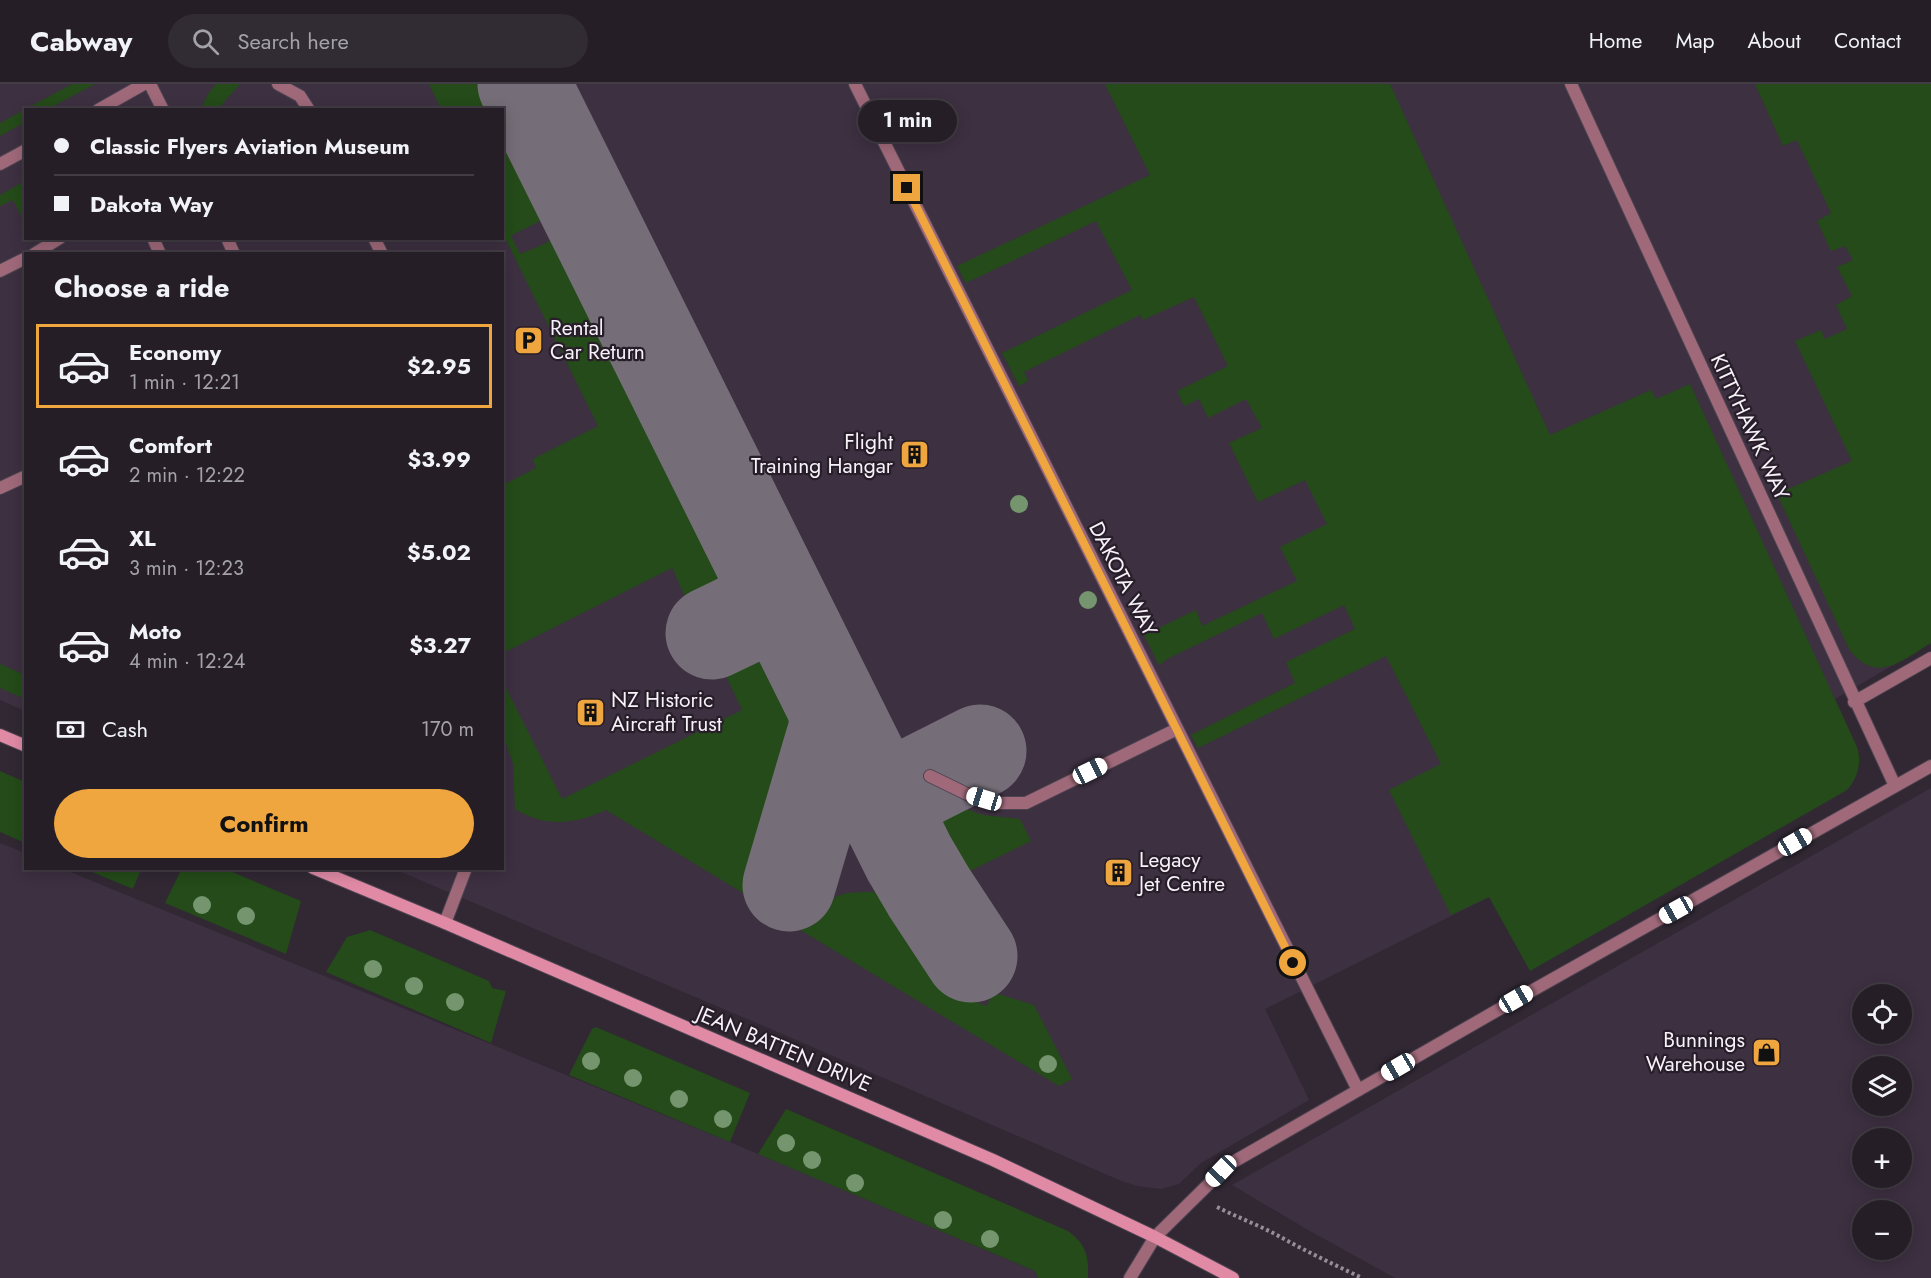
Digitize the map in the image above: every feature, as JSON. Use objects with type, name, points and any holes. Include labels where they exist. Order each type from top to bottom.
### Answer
[{"type":"street","points":[[102,108],[144,84]]},
{"type":"street","points":[[150,84],[162,108]]},
{"type":"street","points":[[278,84],[300,96],[308,108]]},
{"type":"street","name":"DAKOTA WAY","points":[[855,84],[1358,1090]]},
{"type":"street","name":"KITTYHAWK WAY","points":[[1571,84],[1894,786]]},
{"type":"street","points":[[0,164],[24,151]]},
{"type":"street","points":[[37,252],[57,240]]},
{"type":"street","points":[[0,271],[24,259]]},
{"type":"street","points":[[0,488],[24,477]]},
{"type":"street","points":[[1854,702],[1931,658]]},
{"type":"street","points":[[930,776],[969,795],[998,803],[1026,803],[1177,729]]},
{"type":"street","points":[[0,735],[24,745]]},
{"type":"street","points":[[1130,1278],[1155,1236],[1228,1165],[1931,766]]},
{"type":"street","name":"JEAN BATTEN DRIVE","points":[[318,870],[993,1160],[1155,1236],[1233,1278]]},
{"type":"street","points":[[445,923],[465,870]]},
{"type":"path","points":[[1198,1196],[1362,1278]]},
{"type":"shaded area","points":[[0,84],[1931,84],[1931,643],[1835,699],[1851,734],[1489,897],[1265,1009],[1309,1100],[1201,1163],[1179,1184],[1161,1189],[1137,1186],[1119,1180],[396,870],[504,870],[504,252],[24,252],[24,711],[0,700]]},
{"type":"shaded area","points":[[1931,788],[1931,1278],[1395,1278],[1232,1185]]},
{"type":"shaded area","points":[[0,843],[24,853],[24,870],[65,870],[730,1142],[1035,1271],[1038,1278],[0,1278]]},
{"type":"green space","points":[[72,84],[95,84],[50,108],[28,108]]},
{"type":"green space","points":[[216,84],[240,84],[219,108],[201,108]]},
{"type":"green space","points":[[429,84],[509,84],[557,186],[558,197],[556,205],[544,218],[511,236],[520,254],[556,237],[572,220],[748,571],[746,581],[738,593],[717,603],[694,605],[687,599],[672,568],[504,652],[504,484],[536,468],[533,459],[598,426],[504,236],[504,108],[441,108]]},
{"type":"green space","points":[[1105,84],[1390,84],[1550,435],[1651,390],[1656,399],[1690,384],[1857,747],[1858,770],[1847,790],[1530,971],[1489,897],[1451,915],[1389,790],[1441,764],[1386,656],[1198,748],[1191,735],[1295,683],[1286,662],[1355,629],[1344,605],[1274,639],[1262,613],[1159,665],[1144,635],[1196,610],[1202,626],[1297,581],[1280,547],[1327,524],[1305,480],[1258,502],[1229,443],[1262,428],[1246,399],[1208,418],[1199,399],[1184,406],[1177,391],[1228,366],[1194,297],[1143,320],[1140,315],[1024,372],[1028,381],[1019,386],[1002,353],[1132,290],[1096,221],[966,283],[957,266],[1150,175]]},
{"type":"green space","points":[[1755,84],[1931,84],[1931,643],[1889,666],[1879,668],[1869,666],[1859,660],[1849,649],[1777,494],[1852,461],[1795,341],[1821,330],[1825,339],[1847,329],[1836,305],[1852,296],[1837,267],[1853,260],[1845,246],[1831,251],[1817,221],[1831,213],[1797,140],[1783,146]]},
{"type":"green space","points":[[24,110],[24,123],[0,136],[0,123]]},
{"type":"green space","points":[[24,182],[24,221],[13,200],[0,206],[0,195]]},
{"type":"green space","points":[[768,639],[777,640],[788,648],[810,692],[809,712],[792,789],[766,882],[758,902],[606,810],[583,818],[560,822],[538,819],[515,809],[513,764],[504,737],[504,684],[562,799],[742,710],[726,676],[728,659],[748,645]]},
{"type":"green space","points":[[0,664],[24,675],[24,699],[0,688]]},
{"type":"green space","points":[[0,771],[24,782],[24,843],[0,832]]},
{"type":"green space","points":[[933,791],[966,809],[983,815],[1020,819],[1031,841],[968,872],[945,864],[936,857],[923,838],[909,804]]},
{"type":"green space","points":[[87,870],[140,870],[133,889]]},
{"type":"green space","points":[[181,870],[227,870],[301,901],[286,954],[165,903]]},
{"type":"green space","points":[[848,893],[910,895],[950,978],[961,981],[957,996],[987,1006],[992,992],[1034,1005],[1072,1079],[1059,1086],[797,928],[820,907],[834,898]]},
{"type":"green space","points":[[370,930],[489,981],[492,988],[506,991],[491,1043],[326,972],[347,937]]},
{"type":"green space","points":[[596,1027],[750,1093],[730,1142],[569,1075],[592,1029]]},
{"type":"green space","points":[[786,1109],[1068,1231],[1083,1246],[1088,1263],[1088,1278],[1038,1278],[1035,1271],[758,1154]]},
{"type":"taxiway","points":[[524,84],[909,858],[971,956]]},
{"type":"taxiway","points":[[712,633],[780,600]]},
{"type":"taxiway","points":[[789,885],[836,726],[832,704]]},
{"type":"taxiway","points":[[881,801],[980,751]]},
{"type":"place","name":"Rental Car Return","points":[[529,340]]},
{"type":"place","name":"Flight Training Hangar","points":[[914,454]]},
{"type":"place","name":"NZ Historic Aircraft Trust","points":[[590,712]]},
{"type":"place","name":"Legacy Jet Centre","points":[[1118,872]]},
{"type":"place","name":"Bunnings Warehouse","points":[[1766,1052]]},
{"type":"route","points":[[907,188],[1293,963]]}]
